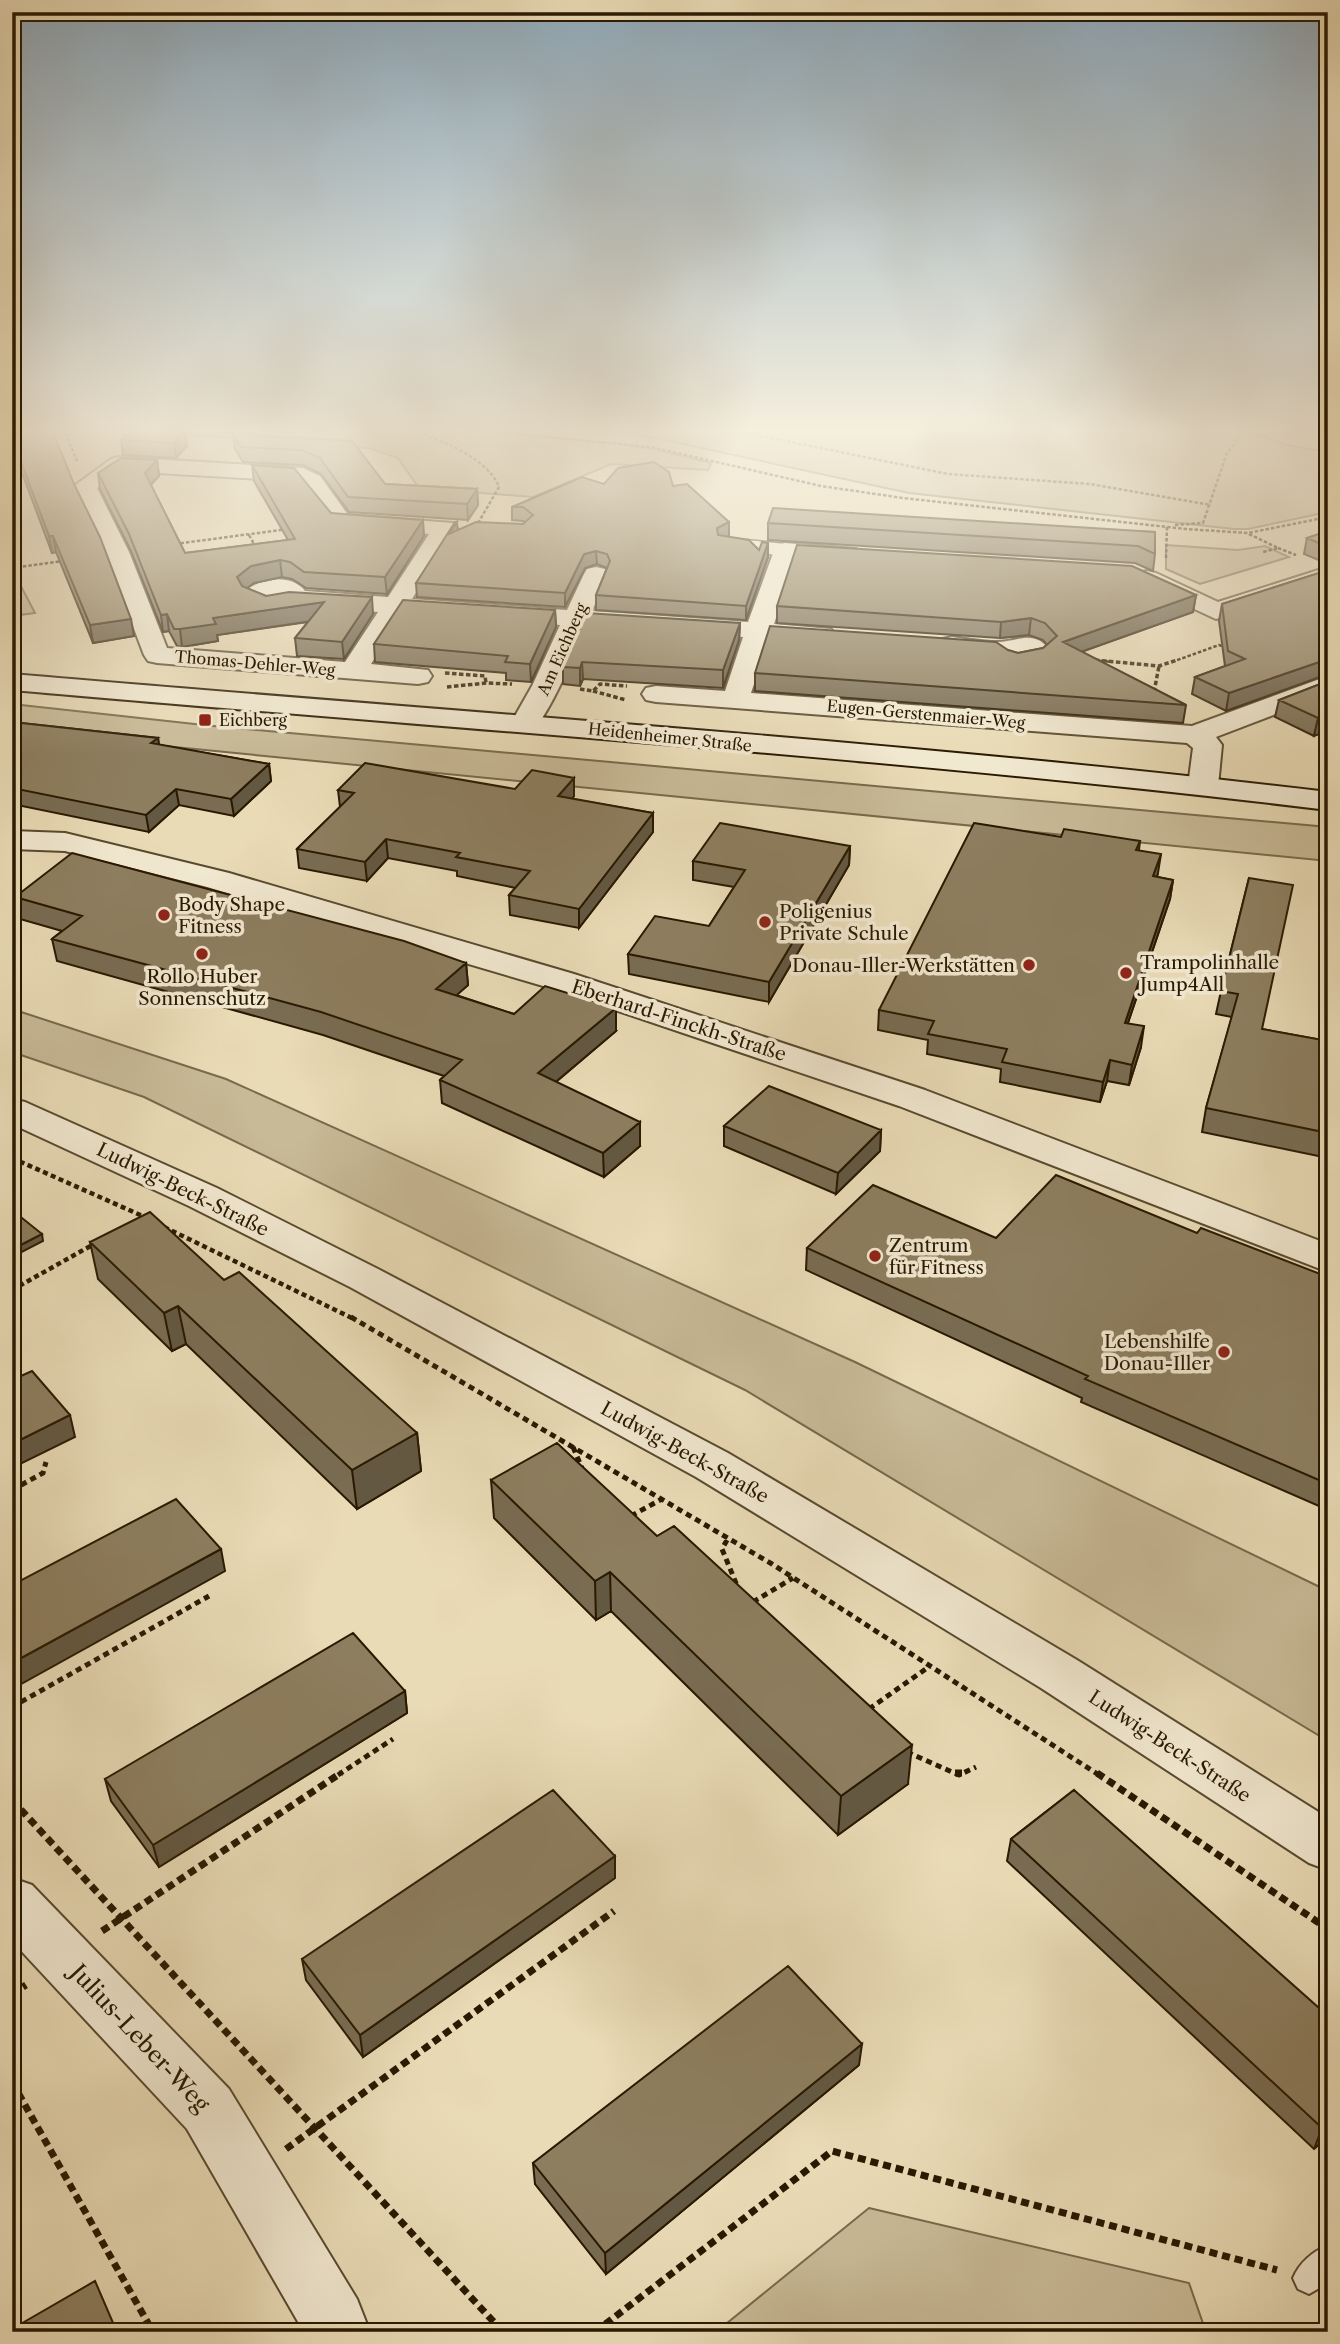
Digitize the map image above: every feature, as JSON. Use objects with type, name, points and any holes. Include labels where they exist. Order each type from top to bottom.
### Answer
[{"type":"street","name":"Thomas-Dehler-Weg","points":[[110,536],[157,655]]},
{"type":"street","name":"Thomas-Dehler-Weg","points":[[353,671],[440,536]]},
{"type":"street","points":[[727,544],[866,555]]},
{"type":"street","points":[[736,698],[785,550]]},
{"type":"street","points":[[1122,572],[1135,573],[1216,611],[1328,574]]},
{"type":"street","name":"Am Eichberg","points":[[526,723],[547,686],[596,574]]},
{"type":"street","points":[[291,597],[391,611],[577,616],[853,638]]},
{"type":"street","points":[[921,643],[1004,649],[1007,655],[1017,659],[1034,658],[1039,653]]},
{"type":"street","name":"Thomas-Dehler-Weg","points":[[157,655],[418,676]]},
{"type":"street","name":"Thomas-Dehler-Weg","points":[[132,692],[157,655]]},
{"type":"street","name":"Heidenheimer Straße","points":[[12,682],[526,723],[1203,786],[1328,801]]},
{"type":"street","name":"Eugen-Gerstenmaier-Weg","points":[[656,694],[1195,735],[1328,684]]},
{"type":"street","points":[[1195,735],[1208,745],[1203,786]]},
{"type":"street","name":"Eberhard-Finckh-Straße","points":[[12,840],[65,842],[218,880],[562,981],[912,1098],[1328,1259]]},
{"type":"street","name":"Ludwig-Beck-Straße","points":[[12,1110],[203,1196],[364,1278],[712,1465],[1047,1667],[1328,1847]]},
{"type":"street","name":"Julius-Leber-Weg","points":[[12,1902],[208,2109],[334,2322],[333,2332]]},
{"type":"path","points":[[12,568],[238,536]]},
{"type":"path","points":[[1166,536],[1166,545]]},
{"type":"path","points":[[1255,536],[1278,548],[1263,552]]},
{"type":"path","points":[[1039,653],[1159,666],[1219,645],[1231,650]]},
{"type":"path","points":[[1154,681],[1159,666]]},
{"type":"path","points":[[486,683],[485,676],[412,670],[437,689],[486,683],[547,686],[593,691],[636,703],[666,689],[600,684],[593,691]]},
{"type":"path","points":[[12,1158],[142,1216],[350,1317],[573,1447],[793,1578],[1017,1720],[1328,1929]]},
{"type":"path","points":[[130,1223],[142,1216]]},
{"type":"path","points":[[12,1290],[95,1243]]},
{"type":"path","points":[[573,1447],[583,1470]]},
{"type":"path","points":[[12,1490],[43,1473],[46,1462]]},
{"type":"path","points":[[620,1523],[661,1499]]},
{"type":"path","points":[[727,1539],[722,1549],[741,1594]]},
{"type":"path","points":[[746,1606],[793,1578]]},
{"type":"path","points":[[12,1707],[209,1595]]},
{"type":"path","points":[[867,1710],[930,1666]]},
{"type":"path","points":[[65,1958],[119,1918],[393,1739]]},
{"type":"path","points":[[896,1747],[959,1775],[976,1767]]},
{"type":"path","points":[[12,1800],[503,2332]]},
{"type":"path","points":[[247,2174],[317,2128],[614,1911]]},
{"type":"path","points":[[12,2082],[153,2332]]},
{"type":"path","points":[[595,2332],[832,2151],[1318,2270]]},
{"type":"shaded area","points":[[1166,545],[1238,550],[1265,546],[1289,557],[1200,584],[1166,569]]},
{"type":"shaded area","points":[[12,569],[35,613],[12,616]]},
{"type":"shaded area","points":[[12,704],[213,726],[1328,827],[1328,861],[12,731]]},
{"type":"shaded area","points":[[12,1009],[226,1079],[855,1362],[1328,1591],[1328,1741],[745,1390],[144,1097],[12,1052]]},
{"type":"shaded area","points":[[869,2208],[1189,2283],[1206,2332],[716,2332]]},
{"type":"building","points":[[53,536],[100,537],[131,619],[90,625]]},
{"type":"building","points":[[130,536],[177,536],[185,553],[295,539],[293,536],[412,536],[385,577],[304,572],[290,562],[280,560],[251,566],[237,577],[242,586],[266,596],[289,592],[372,597],[342,642],[295,638],[324,602],[213,618],[216,624],[180,629],[174,629],[167,614],[161,615]]},
{"type":"building","points":[[446,536],[727,536],[749,540],[759,550],[762,542],[768,543],[746,606],[596,595],[610,561],[607,554],[596,551],[584,554],[565,593],[416,583]]},
{"type":"building","points":[[983,536],[1155,536],[1155,554],[1138,546]]},
{"type":"building","points":[[1328,536],[1328,547],[1307,538]]},
{"type":"building","points":[[797,545],[1132,566],[1196,595],[1063,642],[1186,705],[755,673],[770,626],[996,642],[1018,653],[1043,648],[1057,636],[1045,623],[1031,618],[1001,622],[777,606]]},
{"type":"building","points":[[1328,570],[1328,659],[1229,693],[1195,677],[1245,659],[1228,651],[1222,604]]},
{"type":"building","points":[[403,600],[555,610],[530,664],[505,662],[508,656],[374,644]]},
{"type":"building","points":[[586,613],[740,623],[723,670],[582,662],[580,668],[563,667]]},
{"type":"building","points":[[1328,681],[1328,715],[1318,718],[1279,700]]},
{"type":"building","points":[[12,722],[158,738],[151,743],[269,764],[231,799],[176,789],[146,815],[12,788]]},
{"type":"building","points":[[365,763],[515,789],[532,770],[574,778],[558,796],[653,813],[579,909],[509,895],[530,871],[456,857],[460,853],[386,839],[365,862],[297,849],[354,793],[338,790]]},
{"type":"building","points":[[720,823],[850,846],[769,982],[628,954],[655,916],[709,926],[745,870],[693,861]]},
{"type":"building","name":"Donau-Iller-Werkstätten","points":[[974,823],[1061,837],[1064,829],[1140,841],[1136,850],[1161,854],[1153,876],[1173,880],[1125,1023],[1144,1026],[1132,1065],[1110,1060],[1103,1082],[1002,1062],[1007,1049],[928,1034],[934,1021],[879,1010]]},
{"type":"building","points":[[72,853],[404,941],[466,963],[436,989],[514,1014],[545,986],[616,1008],[538,1073],[640,1122],[603,1153],[440,1080],[462,1060],[321,1012],[52,939],[82,916],[15,897]]},
{"type":"building","points":[[1249,878],[1293,885],[1262,1029],[1328,1041],[1328,1133],[1206,1108],[1238,994],[1221,991]]},
{"type":"building","points":[[769,1086],[881,1130],[838,1173],[724,1126]]},
{"type":"building","points":[[1056,1175],[1197,1233],[1201,1228],[1328,1277],[1328,1484],[1085,1379],[1088,1376],[807,1248],[873,1185],[996,1238]]},
{"type":"building","points":[[12,1210],[42,1234],[13,1249],[12,1249]]},
{"type":"building","points":[[150,1212],[224,1280],[239,1272],[417,1433],[352,1470],[178,1306],[164,1313],[90,1242]]},
{"type":"building","points":[[32,1371],[70,1415],[12,1444],[12,1380]]},
{"type":"building","points":[[557,1443],[657,1536],[674,1526],[912,1745],[841,1796],[610,1572],[595,1581],[491,1480]]},
{"type":"building","points":[[176,1499],[221,1549],[12,1663],[12,1585]]},
{"type":"building","points":[[353,1633],[405,1691],[153,1845],[105,1779]]},
{"type":"building","points":[[553,1790],[615,1856],[360,2035],[302,1959]]},
{"type":"building","points":[[1074,1790],[1328,2016],[1328,2123],[1322,2128],[1011,1839]]},
{"type":"building","points":[[788,1966],[862,2044],[605,2253],[533,2163]]},
{"type":"building","points":[[95,2281],[117,2332],[12,2332],[12,2329]]},
{"type":"place","name":"Eichberg","points":[[205,720]]},
{"type":"place","name":"Body Shape Fitness","points":[[164,915]]},
{"type":"place","name":"Poligenius Private Schule","points":[[765,922]]},
{"type":"place","name":"Rollo Huber Sonnenschutz","points":[[202,954]]},
{"type":"place","name":"Donau-Iller-Werkstätten","points":[[1029,965]]},
{"type":"place","name":"Trampolinhalle Jump4All","points":[[1126,973]]},
{"type":"place","name":"Zentrum für Fitness","points":[[875,1256]]},
{"type":"place","name":"Lebenshilfe Donau-Iller","points":[[1224,1352]]}]
